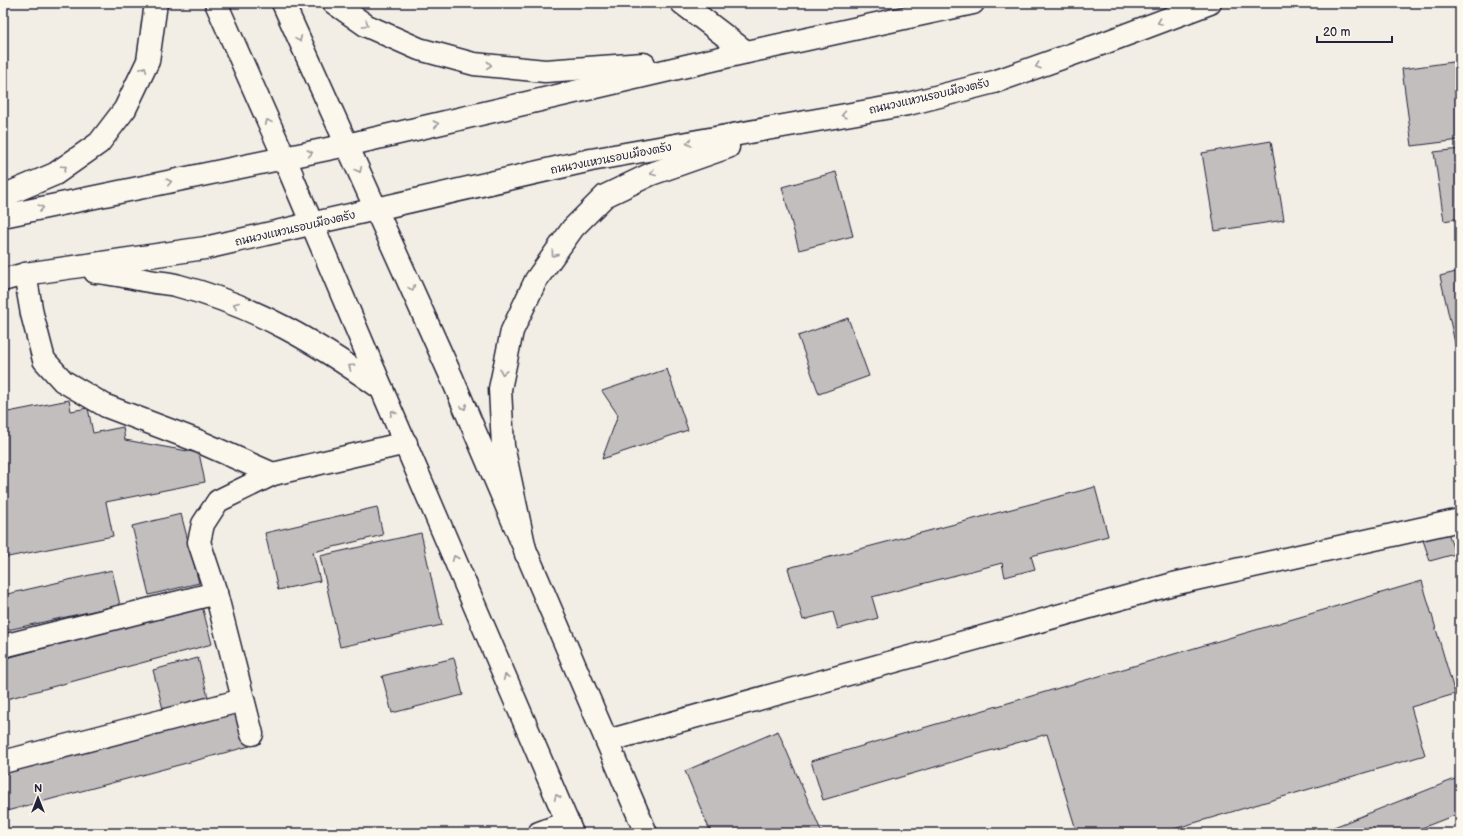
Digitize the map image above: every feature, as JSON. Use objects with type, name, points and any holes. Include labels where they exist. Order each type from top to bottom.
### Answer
[{"type":"main road","points":[[3,196],[55,174],[99,143],[125,109],[148,61],[156,3]]},
{"type":"main road","points":[[216,3],[286,162],[570,828],[539,833]]},
{"type":"main road","points":[[283,3],[452,378],[646,833]]},
{"type":"main road","points":[[334,3],[367,26],[419,49],[474,64],[545,71],[618,66],[738,54]]},
{"type":"main road","points":[[682,3],[738,54]]},
{"type":"main road","points":[[3,216],[286,162],[347,145],[738,54],[973,3]]},
{"type":"main road","name":"ถนนวงแหวนรอบเมืองตรัง","points":[[3,280],[25,274],[205,248],[591,160],[908,104],[994,82],[1210,3]]},
{"type":"main road","points":[[526,554],[503,446],[500,389],[512,331],[536,280],[573,228],[605,196],[651,174],[809,121]]},
{"type":"main road","points":[[51,270],[116,273],[178,286],[222,300],[293,331],[333,354],[382,389]]},
{"type":"main road","points":[[25,274],[32,314],[44,360],[63,381],[106,406],[198,441],[274,474]]},
{"type":"main road","points":[[252,734],[216,593],[199,542],[203,524],[218,501],[274,474],[406,443]]},
{"type":"main road","points":[[607,742],[1173,584],[1460,520]]},
{"type":"main road","points":[[3,646],[216,593]]},
{"type":"main road","points":[[3,762],[243,700]]},
{"type":"building","points":[[1460,61],[1460,140],[1412,146],[1402,69]]},
{"type":"building","points":[[1271,141],[1284,220],[1215,231],[1202,153]]},
{"type":"building","points":[[1460,149],[1460,218],[1444,221],[1434,152]]},
{"type":"building","points":[[836,172],[853,236],[799,250],[782,187]]},
{"type":"building","points":[[1460,271],[1460,361],[1459,361],[1440,276]]},
{"type":"building","points":[[848,318],[869,376],[819,394],[798,336]]},
{"type":"building","points":[[667,369],[688,430],[602,459],[618,415],[602,391]]},
{"type":"building","points":[[69,400],[71,411],[88,408],[93,433],[123,427],[125,440],[199,453],[205,482],[106,502],[113,536],[3,558],[3,413]]},
{"type":"building","points":[[1095,487],[1108,536],[1031,556],[1035,569],[1005,577],[1002,563],[872,597],[878,618],[838,629],[833,612],[803,620],[788,568]]},
{"type":"building","points":[[377,507],[383,535],[313,552],[320,581],[278,590],[265,533]]},
{"type":"building","points":[[181,514],[199,583],[149,595],[132,526]]},
{"type":"building","points":[[1447,529],[1455,554],[1430,561],[1422,537]]},
{"type":"building","points":[[421,533],[442,625],[340,647],[320,556]]},
{"type":"building","points":[[112,570],[120,605],[3,631],[3,595]]},
{"type":"building","points":[[1422,581],[1455,694],[1411,707],[1425,755],[1160,833],[1077,833],[1047,734],[823,800],[811,761]]},
{"type":"building","points":[[202,606],[212,644],[3,700],[3,659]]},
{"type":"building","points":[[198,658],[208,697],[163,709],[153,670]]},
{"type":"building","points":[[454,658],[463,695],[392,713],[382,676]]},
{"type":"building","points":[[240,706],[250,746],[3,812],[3,769]]},
{"type":"building","points":[[778,731],[822,833],[711,833],[685,771]]},
{"type":"building","points":[[1460,777],[1460,813],[1409,833],[1319,833]]}]
